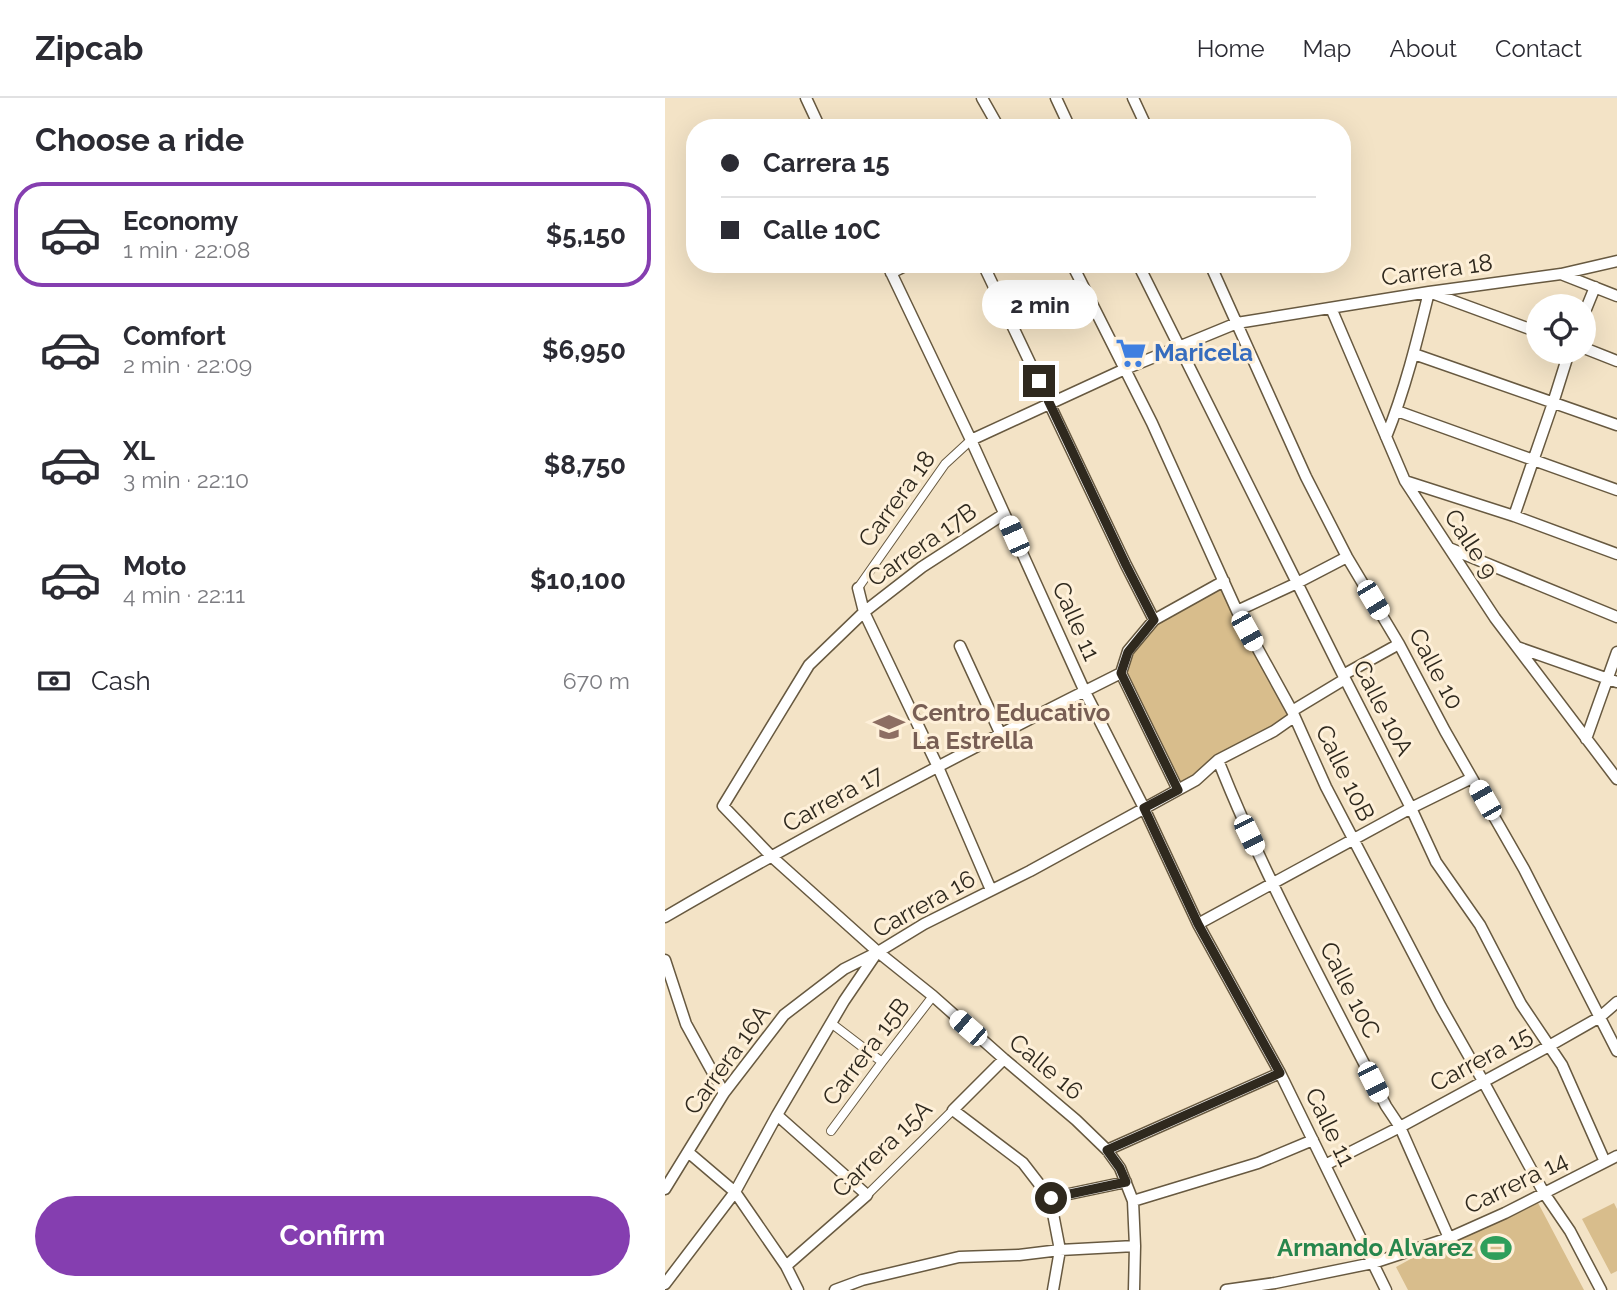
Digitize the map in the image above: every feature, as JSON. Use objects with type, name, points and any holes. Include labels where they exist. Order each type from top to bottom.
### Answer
[{"type":"street","points":[[806,98],[816,119]]},
{"type":"street","points":[[982,98],[994,119]]},
{"type":"street","points":[[1056,98],[1066,119]]},
{"type":"street","points":[[1133,98],[1143,119]]},
{"type":"street","name":"Carrera 18","points":[[858,588],[945,464],[971,440],[1125,369],[1237,323],[1561,274],[1617,261]]},
{"type":"street","name":"Calle 11","points":[[891,273],[1085,691],[1198,924],[1280,1073],[1386,1290]]},
{"type":"street","points":[[987,273],[1154,620]]},
{"type":"street","name":"Calle 10B","points":[[1077,273],[1152,423],[1237,611],[1293,714],[1326,787],[1441,1007],[1601,1290]]},
{"type":"street","name":"Calle 10A","points":[[1142,273],[1436,862],[1480,925],[1521,1004],[1562,1065],[1605,1163]]},
{"type":"street","name":"Calle 10","points":[[1214,273],[1306,477],[1347,557],[1399,644],[1524,869],[1617,1051]]},
{"type":"street","points":[[1561,274],[1617,296]]},
{"type":"street","points":[[1592,294],[1595,287]]},
{"type":"street","points":[[1386,437],[1397,411],[1414,354],[1429,292],[1526,328]]},
{"type":"street","name":"Calle 9","points":[[1331,308],[1405,481],[1495,618],[1617,779]]},
{"type":"street","points":[[1596,352],[1617,360]]},
{"type":"street","points":[[1414,354],[1617,425]]},
{"type":"street","points":[[1514,516],[1565,364]]},
{"type":"street","points":[[1397,411],[1617,490]]},
{"type":"street","points":[[1405,481],[1514,516],[1617,554]]},
{"type":"street","name":"Carrera 17B","points":[[865,612],[922,567],[1004,514]]},
{"type":"street","points":[[1449,548],[1617,617]]},
{"type":"street","points":[[1237,611],[1347,557]]},
{"type":"street","points":[[1178,790],[1121,673],[1128,652],[1154,620],[1224,581]]},
{"type":"street","points":[[858,588],[865,612],[938,767],[991,891]]},
{"type":"street","name":"Calle 16","points":[[865,612],[809,665],[723,806],[771,856],[878,952],[933,996],[1107,1150],[1120,1168],[1133,1200],[1134,1290]]},
{"type":"street","name":"Carrera 16","points":[[665,1284],[735,1192],[831,1023],[878,952],[1196,780],[1218,760],[1273,731],[1344,677],[1399,644]]},
{"type":"street","points":[[960,646],[1001,735]]},
{"type":"street","points":[[1517,647],[1612,680]]},
{"type":"street","points":[[1586,738],[1612,680],[1617,652]]},
{"type":"street","name":"Carrera 17","points":[[665,917],[771,856],[1121,673]]},
{"type":"street","name":"Calle 10C","points":[[1218,760],[1238,811],[1399,1127],[1449,1238]]},
{"type":"street","points":[[1198,924],[1411,808],[1472,778]]},
{"type":"street","name":"Carrera 16A","points":[[665,1189],[724,1093],[784,1015],[844,969],[878,952]]},
{"type":"street","points":[[665,960],[686,1024],[724,1093]]},
{"type":"street","name":"Carrera 15B","points":[[831,1131],[933,996]]},
{"type":"street","name":"Carrera 15","points":[[1325,1165],[1549,1046],[1600,1017],[1617,1002]]},
{"type":"street","points":[[831,1023],[882,1062]]},
{"type":"street","name":"Carrera 15A","points":[[786,1266],[867,1195],[1004,1059]]},
{"type":"street","points":[[1107,1150],[1280,1073]]},
{"type":"street","points":[[953,1110],[1023,1163],[1051,1198],[1060,1250],[1053,1290]]},
{"type":"street","points":[[777,1115],[867,1195]]},
{"type":"street","points":[[1133,1200],[1258,1163],[1313,1140]]},
{"type":"street","points":[[688,1152],[735,1192],[786,1266],[798,1290]]},
{"type":"street","name":"Carrera 14","points":[[1229,1290],[1275,1286],[1373,1263],[1449,1238],[1617,1156]]},
{"type":"street","points":[[1051,1198],[1126,1182]]},
{"type":"street","points":[[835,1290],[862,1280],[959,1257],[1135,1246]]},
{"type":"shaded area","points":[[1223,584],[1292,716],[1178,789],[1123,675],[1130,652],[1153,623]]},
{"type":"shaded area","name":"Armando Alvarez","points":[[1536,1199],[1584,1290],[1408,1290],[1396,1267],[1449,1238]]},
{"type":"shaded area","points":[[1614,1203],[1617,1209],[1617,1271],[1611,1274],[1582,1219]]},
{"type":"place","name":"Maricela","points":[[1131,353]]},
{"type":"place","name":"Centro Educativo La Estrella","points":[[889,727]]},
{"type":"place","name":"Armando Alvarez","points":[[1496,1248]]},
{"type":"route","points":[[1039,381],[1154,620],[1128,652],[1121,673],[1178,790],[1144,808],[1198,924],[1280,1073],[1107,1150],[1126,1182],[1051,1198]]}]
